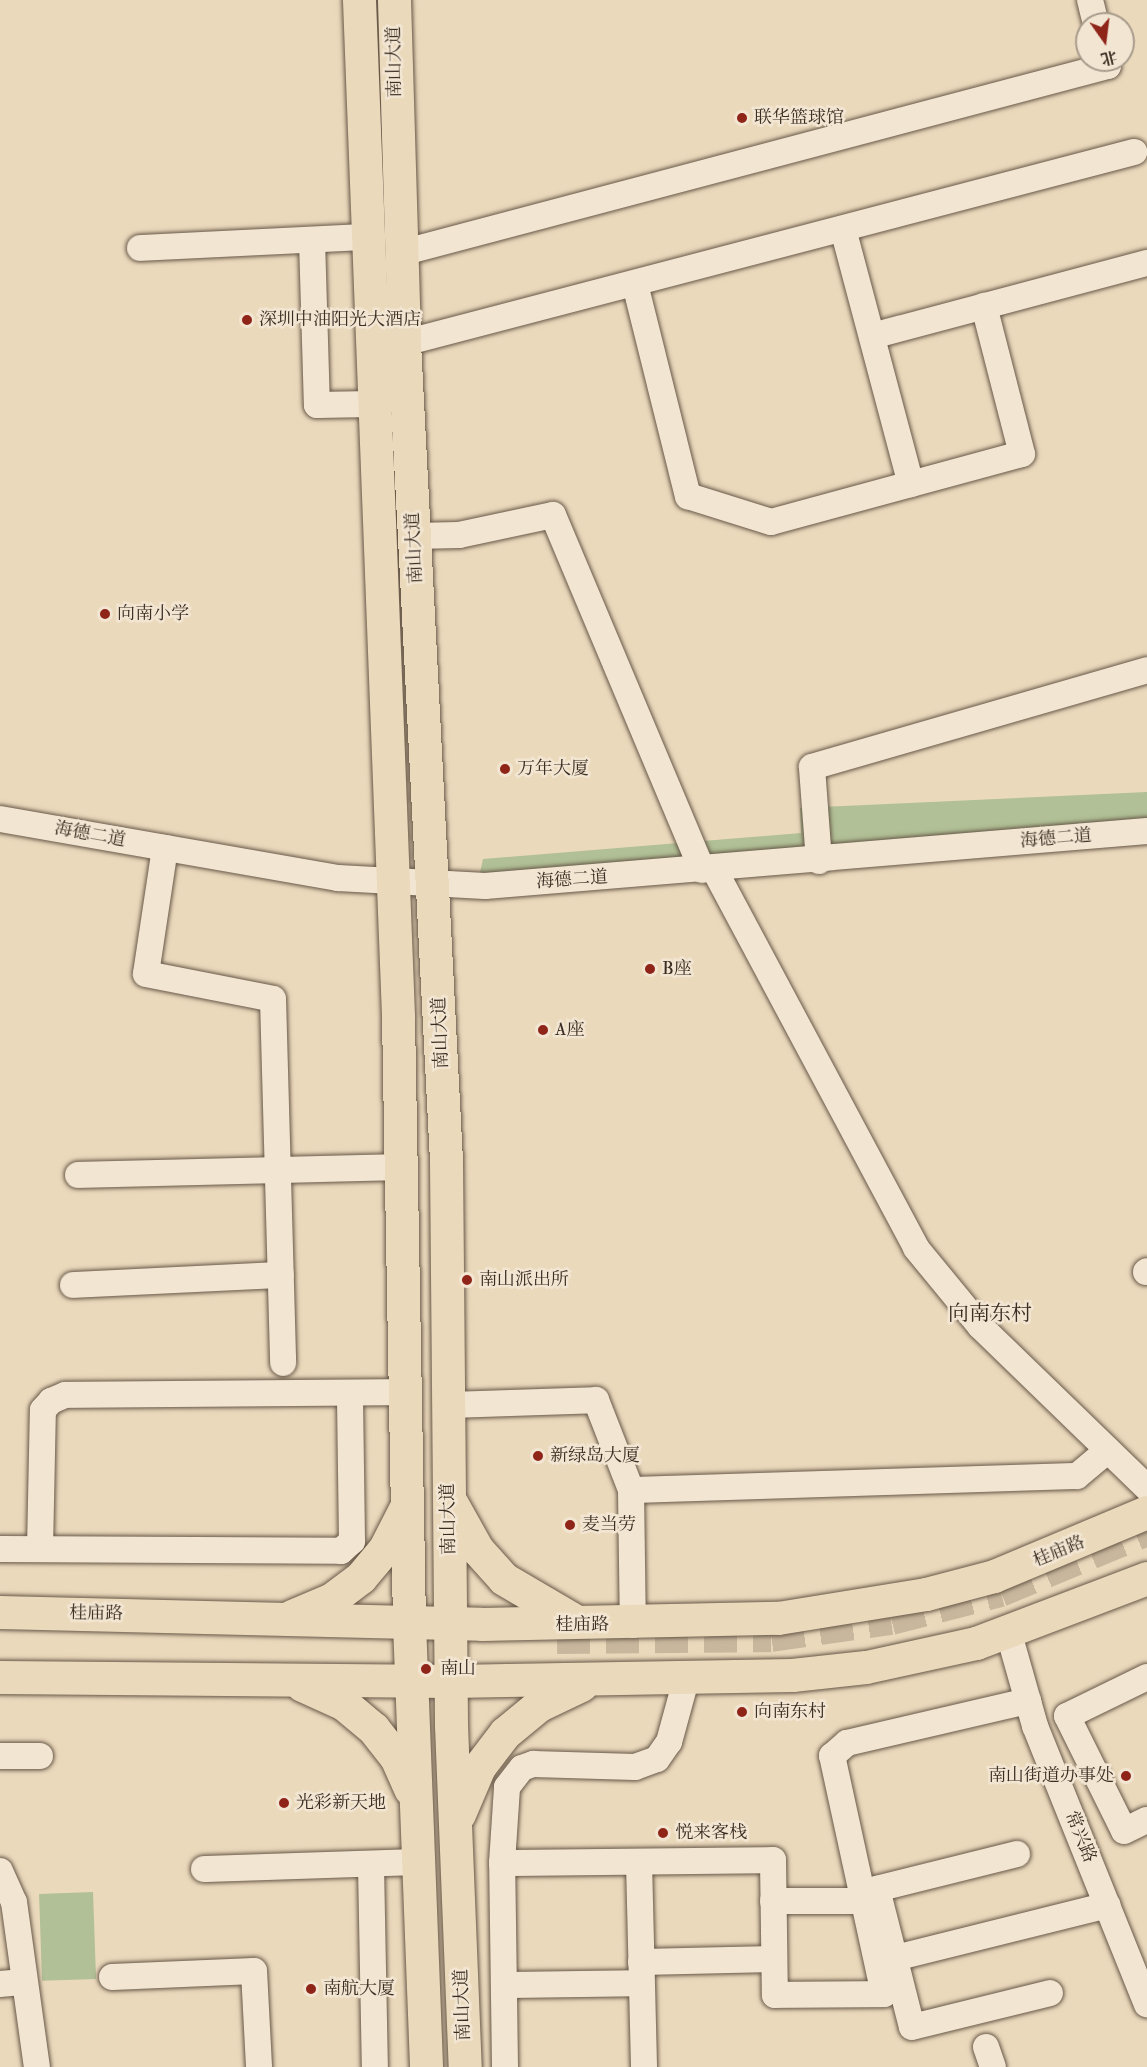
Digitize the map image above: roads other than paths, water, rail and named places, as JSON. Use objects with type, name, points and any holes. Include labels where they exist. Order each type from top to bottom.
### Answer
[{"type":"main road","points":[[352,0],[360,41]]},
{"type":"main road","name":"南山大道","points":[[359,0],[372,404],[392,881],[410,1680],[426,2067]]},
{"type":"main road","name":"南山大道","points":[[394,0],[404,343],[434,884],[448,1405],[451,1681],[465,2067]]},
{"type":"main road","points":[[449,1496],[465,1532],[504,1579],[537,1603],[593,1625]]},
{"type":"main road","points":[[282,1619],[332,1599],[361,1577],[394,1534],[407,1501]]},
{"type":"main road","name":"桂庙路","points":[[0,1612],[450,1624],[633,1625],[778,1618],[926,1594],[1031,1564],[1147,1512]]},
{"type":"main road","points":[[0,1677],[451,1681],[686,1680],[866,1667],[1009,1634],[1147,1578]]},
{"type":"main road","points":[[274,1680],[328,1695],[373,1728],[404,1774],[417,1828]]},
{"type":"main road","points":[[455,1827],[468,1786],[505,1732],[558,1694],[598,1680]]},
{"type":"street","points":[[401,253],[1085,72]]},
{"type":"street","points":[[404,343],[1134,152]]},
{"type":"street","points":[[843,229],[911,484]]},
{"type":"street","points":[[140,248],[366,237]]},
{"type":"street","points":[[312,240],[317,405],[372,404]]},
{"type":"street","points":[[872,336],[1147,263]]},
{"type":"street","points":[[636,284],[687,496],[771,522],[1022,454],[984,306]]},
{"type":"street","points":[[414,536],[459,535],[553,515],[708,870],[916,1248],[980,1326],[1147,1488]]},
{"type":"street","points":[[819,861],[812,767],[1147,670]]},
{"type":"street","name":"海德二道","points":[[0,819],[338,878],[485,886],[819,861],[1147,831]]},
{"type":"street","points":[[165,848],[146,974],[273,999],[283,1363]]},
{"type":"street","points":[[78,1175],[400,1167]]},
{"type":"street","points":[[73,1285],[281,1275]]},
{"type":"street","points":[[40,1549],[43,1410],[51,1401],[65,1395],[405,1392]]},
{"type":"street","points":[[0,1549],[341,1551],[352,1541],[350,1394]]},
{"type":"street","points":[[448,1405],[596,1400],[631,1490],[633,1625]]},
{"type":"street","points":[[631,1490],[1077,1476],[1108,1450]]},
{"type":"street","name":"常兴路","points":[[1009,1634],[1028,1701],[1147,2004]]},
{"type":"street","points":[[1147,1677],[1067,1716],[1124,1831],[1147,1820]]},
{"type":"street","points":[[505,2067],[502,1863],[504,1802],[513,1776],[546,1762],[635,1767],[657,1760],[669,1742],[686,1680]]},
{"type":"street","points":[[502,1863],[773,1860],[775,1995],[884,1994],[832,1769],[835,1751],[847,1743],[1028,1701]]},
{"type":"street","points":[[0,1756],[40,1756]]},
{"type":"street","points":[[1017,1854],[877,1889],[912,2027],[1050,1993]]},
{"type":"street","points":[[204,1869],[371,1866],[419,1862]]},
{"type":"street","points":[[639,1862],[644,2067]]},
{"type":"street","points":[[371,1866],[375,2067]]},
{"type":"street","points":[[0,1871],[14,1902],[12,1983],[37,2067]]},
{"type":"street","points":[[773,1901],[862,1900]]},
{"type":"street","points":[[895,1958],[1107,1905]]},
{"type":"street","points":[[504,1985],[774,1959]]},
{"type":"street","points":[[112,1977],[254,1971],[260,2067]]},
{"type":"tunnel","points":[[557,1637],[771,1635],[891,1618],[1000,1590],[1147,1529]]},
{"type":"place","name":"联华篮球馆","points":[[742,118]]},
{"type":"place","name":"深圳中油阳光大酒店","points":[[247,320]]},
{"type":"place","name":"向南小学","points":[[105,614]]},
{"type":"place","name":"万年大厦","points":[[505,769]]},
{"type":"place","name":"B座","points":[[650,969]]},
{"type":"place","name":"A座","points":[[543,1030]]},
{"type":"place","name":"南山派出所","points":[[467,1280]]},
{"type":"place","name":"新绿岛大厦","points":[[538,1456]]},
{"type":"place","name":"麦当劳","points":[[570,1525]]},
{"type":"place","name":"南山","points":[[426,1669]]},
{"type":"place","name":"向南东村","points":[[742,1712]]},
{"type":"place","name":"南山街道办事处","points":[[1126,1776]]},
{"type":"place","name":"光彩新天地","points":[[284,1803]]},
{"type":"place","name":"悦来客栈","points":[[663,1833]]},
{"type":"place","name":"南航大厦","points":[[311,1989]]},
{"type":"district","name":"向南东村","points":[[990,1314]]}]
